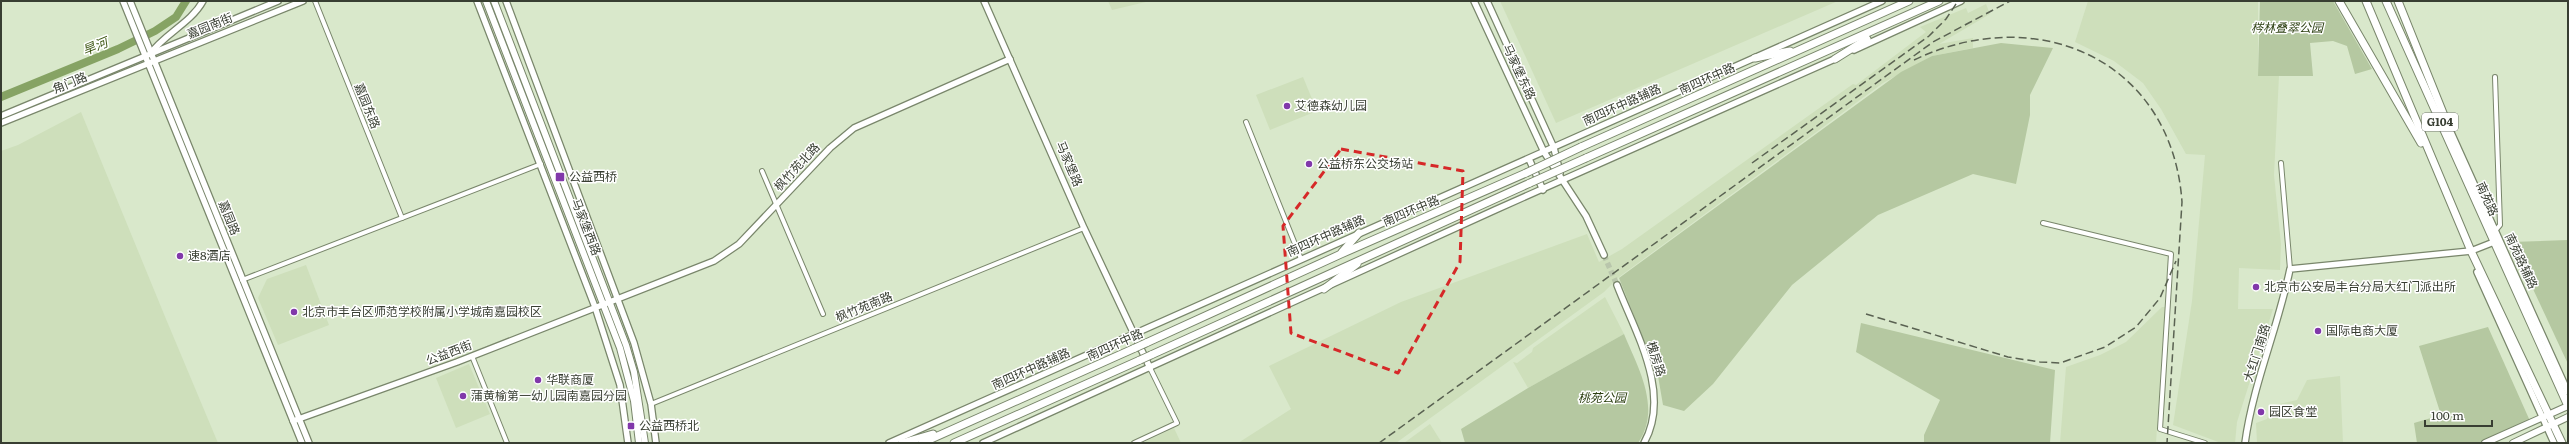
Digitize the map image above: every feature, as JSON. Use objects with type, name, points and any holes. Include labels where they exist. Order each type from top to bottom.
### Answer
[{"type":"highway","name":"南四环中路","points":[[922,443],[1341,254],[1526,173],[1909,1]]},
{"type":"highway","name":"南四环中路","points":[[954,443],[1938,1]]},
{"type":"highway","points":[[2339,1],[2431,159]]},
{"type":"highway","name":"G104","points":[[2366,1],[2431,159],[2471,251],[2550,426],[2562,443]]},
{"type":"highway","name":"南苑路","points":[[2386,1],[2452,148],[2497,241],[2541,347],[2568,406]]},
{"type":"highway","points":[[2398,1],[2445,118],[2452,148]]},
{"type":"highway","points":[[1835,59],[1855,44],[1895,26],[1912,13]]},
{"type":"highway","points":[[1755,58],[1802,49]]},
{"type":"highway","points":[[1341,254],[1359,233]]},
{"type":"highway","points":[[1324,289],[1369,256]]},
{"type":"highway","points":[[2541,331],[2541,347]]},
{"type":"highway","points":[[902,443],[954,429]]},
{"type":"main road","name":"嘉园路","points":[[124,1],[146,49],[296,420],[309,443]]},
{"type":"main road","name":"嘉园路","points":[[130,1],[136,25]]},
{"type":"main road","name":"角门路","points":[[1,116],[148,55],[157,44],[172,33],[202,1]]},
{"type":"main road","name":"嘉园南街","points":[[148,55],[278,1]]},
{"type":"main road","name":"嘉园南街","points":[[150,62],[303,1]]},
{"type":"main road","name":"马家堡西路","points":[[477,1],[595,307],[620,385],[628,443]]},
{"type":"main road","name":"马家堡西路","points":[[486,1],[604,304],[628,374],[634,401],[639,443]]},
{"type":"main road","name":"马家堡西路","points":[[494,1],[610,301],[634,372],[645,443]]},
{"type":"main road","name":"马家堡西路","points":[[506,1],[618,298],[642,368],[651,404],[656,443]]},
{"type":"main road","name":"马家堡路","points":[[984,1],[1084,228],[1150,368]]},
{"type":"main road","name":"马家堡东路","points":[[1474,1],[1544,152],[1562,181]]},
{"type":"main road","name":"马家堡东路","points":[[1487,1],[1554,148],[1562,181]]},
{"type":"main road","name":"南四环中路辅路","points":[[889,443],[1882,1]]},
{"type":"main road","points":[[983,443],[1961,1]]},
{"type":"main road","name":"枫竹苑北路","points":[[610,301],[725,255],[740,244],[830,148],[854,128],[1010,59]]},
{"type":"main road","name":"嘉园路","points":[[150,62],[241,280],[296,420],[302,443]]},
{"type":"main road","name":"角门路","points":[[1,123],[150,62]]},
{"type":"main road","name":"南苑路辅路","points":[[2445,118],[2495,231],[2497,241],[2541,331],[2568,392]]},
{"type":"main road","points":[[1529,159],[1543,190]]},
{"type":"main road","points":[[1562,181],[1586,216],[1604,255]]},
{"type":"main road","points":[[2290,269],[2471,251],[2497,241]]},
{"type":"main road","name":"大红门南路","points":[[2245,443],[2249,414],[2282,308],[2290,269]]},
{"type":"main road","name":"槐房路","points":[[1617,285],[1652,378],[1653,415],[1650,430],[1644,443]]},
{"type":"main road","name":"公益西街","points":[[296,420],[472,356],[610,301]]},
{"type":"main road","points":[[2485,443],[2568,406]]},
{"type":"main road","points":[[2513,443],[2568,417]]},
{"type":"main road","points":[[2550,426],[2554,443]]},
{"type":"street","name":"嘉园东路","points":[[315,1],[402,218]]},
{"type":"street","points":[[2495,77],[2500,225],[2495,231]]},
{"type":"street","points":[[1246,122],[1301,259]]},
{"type":"street","points":[[2281,163],[2290,269]]},
{"type":"street","points":[[241,280],[541,164]]},
{"type":"street","points":[[762,171],[823,314]]},
{"type":"street","points":[[2043,222],[2171,254],[2160,429],[2205,443]]},
{"type":"street","name":"枫竹苑南路","points":[[651,404],[1084,228]]},
{"type":"street","points":[[472,356],[507,443]]},
{"type":"street","points":[[1134,443],[1177,423],[1150,368]]},
{"type":"highlighted area","points":[[1341,149],[1463,171],[1460,262],[1398,373],[1291,333],[1283,226]]},
{"type":"shaded area","points":[[1108,1],[1150,1],[1112,10]]},
{"type":"shaded area","points":[[1500,1],[1838,1],[1556,123]]},
{"type":"shaded area","points":[[2088,1],[2258,1],[2258,76],[2279,76],[2274,175],[2281,244],[2280,270],[2239,268],[2238,309],[2273,309],[2237,422],[2235,443],[2221,443],[2173,425],[2192,301],[2205,155],[2186,154],[2161,109],[2143,83],[2114,61],[2075,42]]},
{"type":"shaded area","points":[[1986,4],[1990,14],[1939,44],[1973,38],[1973,48],[1932,56],[1883,83],[1619,277],[1604,292],[1396,443],[1238,443],[1291,409],[1269,366],[1401,302],[1587,234],[1599,262],[1622,249],[1853,84],[1856,85],[1926,32],[1920,27],[1966,8],[1968,13]]},
{"type":"shaded area","name":"艾德森幼儿园","points":[[1303,77],[1317,111],[1270,130],[1256,95]]},
{"type":"shaded area","points":[[81,112],[218,443],[1,443],[1,151],[18,145]]},
{"type":"shaded area","name":"北京市丰台区师范学校附属小学城南嘉园校区","points":[[306,265],[329,325],[278,345],[258,298],[267,279]]},
{"type":"shaded area","points":[[1605,297],[1624,334],[1528,388],[1513,362],[1517,363],[1532,352],[1533,348]]},
{"type":"shaded area","points":[[2162,307],[2165,307],[2156,443],[2060,443],[2066,367],[2100,355],[2126,342]]},
{"type":"shaded area","name":"蒲黄榆第一幼儿园南嘉园分园","points":[[469,364],[490,414],[456,428],[436,378]]},
{"type":"shaded area","points":[[2340,376],[2343,443],[2257,443],[2256,423],[2267,419],[2271,406],[2297,400],[2307,380]]},
{"type":"shaded area","points":[[1430,424],[1442,443],[1404,443]]},
{"type":"shaded area","points":[[1174,428],[1181,443],[1142,443]]},
{"type":"green space","name":"梣林叠翠公园","points":[[2260,1],[2333,1],[2372,69],[2355,74],[2347,46],[2333,41],[2310,43],[2313,76],[2258,76]]},
{"type":"green space","points":[[2001,43],[2053,48],[2030,95],[2030,115],[2016,184],[1973,174],[1878,215],[1792,285],[1713,384],[1684,411],[1663,405],[1658,376],[1619,278],[1901,72],[1932,56]]},
{"type":"green space","points":[[2568,240],[2568,364],[2511,242]]},
{"type":"green space","points":[[1861,323],[2055,370],[2050,443],[1924,443],[1924,435],[1940,400],[1856,352]]},
{"type":"green space","points":[[2488,327],[2530,421],[2483,443],[2417,443],[2414,423],[2441,415],[2419,346]]},
{"type":"green space","name":"桃苑公园","points":[[1624,334],[1641,374],[1648,402],[1648,416],[1645,430],[1638,443],[1465,443],[1461,429],[1528,388]]},
{"type":"waterway","name":"旱河","points":[[1,97],[118,49],[155,31],[176,17],[186,1]]},
{"type":"tunnel","points":[[1604,255],[1617,285]]},
{"type":"railway","points":[[1752,163],[1929,36],[1946,19],[1958,1]]},
{"type":"railway","points":[[1379,443],[1933,42],[2010,1]]},
{"type":"railway","points":[[1914,60],[1960,43],[2006,37],[2050,42],[2090,56],[2125,79],[2153,112],[2173,153],[2182,202],[2167,443]]},
{"type":"railway","points":[[1866,314],[2008,357],[2040,362],[2060,363],[2105,347],[2136,327],[2160,298],[2176,261]]},
{"type":"place","name":"艾德森幼儿园","points":[[1287,106]]},
{"type":"place","name":"公益桥东公交场站","points":[[1309,164]]},
{"type":"place","name":"公益西桥","points":[[560,177]]},
{"type":"place","name":"速8酒店","points":[[180,256]]},
{"type":"place","name":"北京市公安局丰台分局大红门派出所","points":[[2256,287]]},
{"type":"place","name":"北京市丰台区师范学校附属小学城南嘉园校区","points":[[294,312]]},
{"type":"place","name":"国际电商大厦","points":[[2318,331]]},
{"type":"place","name":"华联商厦","points":[[538,380]]},
{"type":"place","name":"蒲黄榆第一幼儿园南嘉园分园","points":[[463,396]]},
{"type":"place","name":"园区食堂","points":[[2261,412]]},
{"type":"place","name":"公益西桥北","points":[[631,426]]}]
